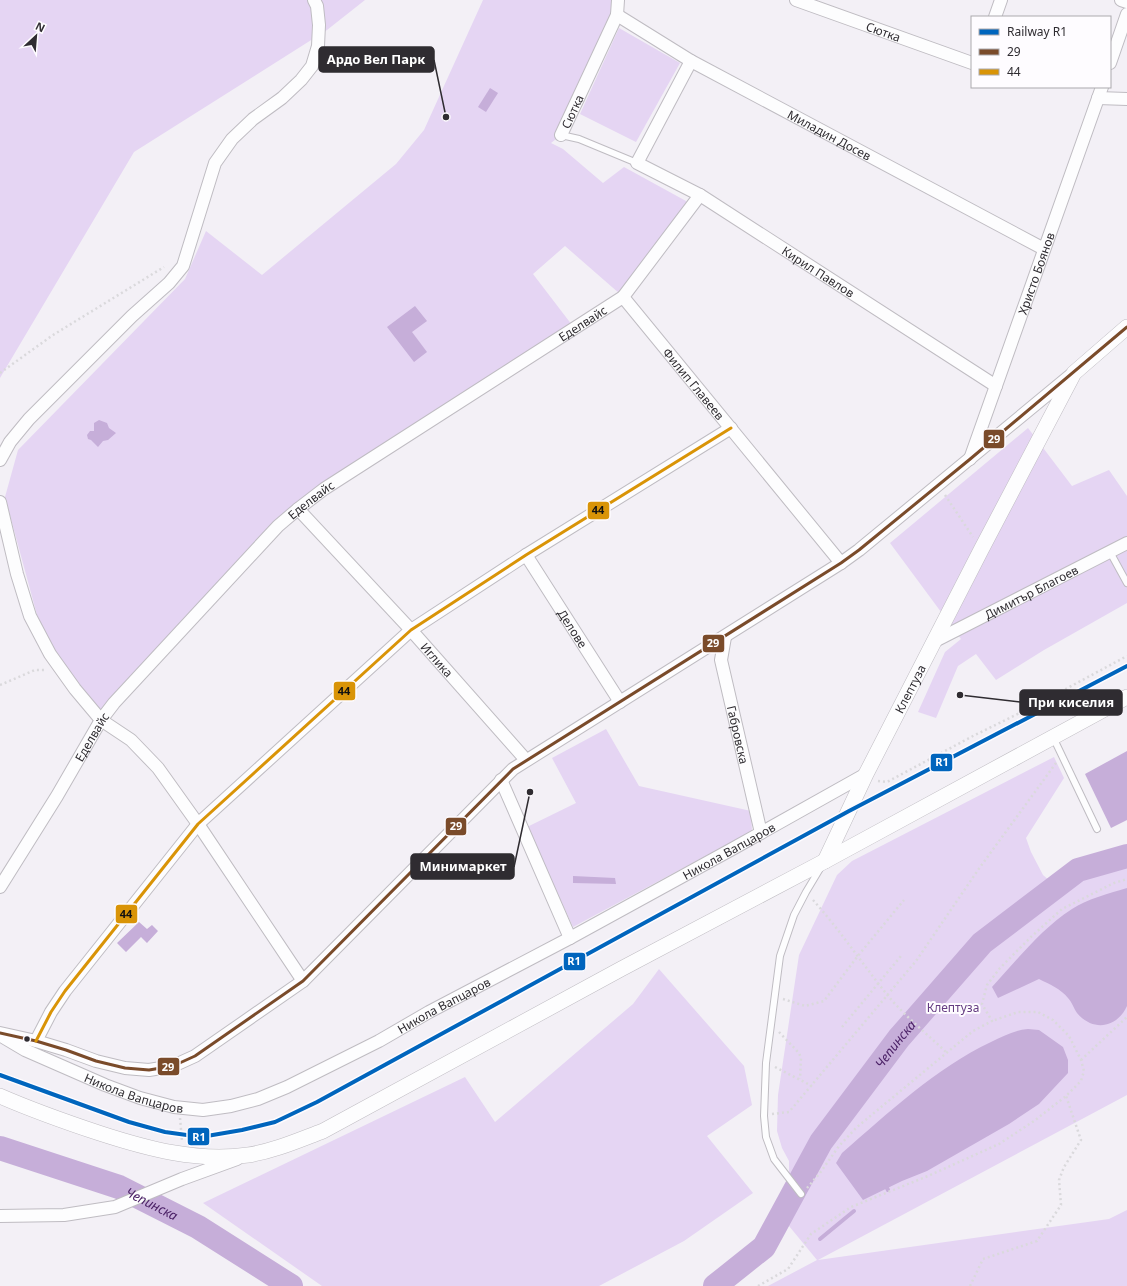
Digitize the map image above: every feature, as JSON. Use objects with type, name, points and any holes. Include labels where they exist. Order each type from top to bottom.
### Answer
[{"type":"street","points":[[0,460],[10,442],[29,418],[132,316],[169,283],[183,266],[215,163],[232,139],[253,119],[282,98],[301,80],[312,66],[318,46],[319,26],[317,6],[314,0]]},
{"type":"street","name":"Сютка","points":[[561,135],[617,15],[618,0]]},
{"type":"street","name":"Сютка","points":[[796,0],[971,63]]},
{"type":"street","points":[[995,16],[1001,0]]},
{"type":"street","points":[[1121,0],[1127,2]]},
{"type":"street","points":[[1111,60],[1127,14]]},
{"type":"street","name":"Миладин Досев","points":[[617,15],[691,61],[1044,249]]},
{"type":"street","points":[[636,163],[691,61]]},
{"type":"street","points":[[1100,92],[1127,99]]},
{"type":"street","name":"Христо Боянов","points":[[970,460],[1100,92]]},
{"type":"street","name":"Кирил Павлов","points":[[636,163],[700,195],[996,386]]},
{"type":"street","name":"Еделвайс","points":[[0,887],[57,796],[101,720],[114,703],[278,526],[324,489],[623,298],[700,195]]},
{"type":"street","name":"Филип Главеев","points":[[623,298],[842,563]]},
{"type":"street","points":[[0,1034],[36,1041],[96,1061],[125,1068],[149,1070],[173,1066],[195,1056],[303,981],[513,769],[842,563],[970,460],[1127,327]]},
{"type":"street","name":"Клептуза","points":[[825,861],[866,774],[1074,373]]},
{"type":"street","points":[[36,1041],[51,1012],[64,992],[198,824],[410,630],[526,555],[731,428]]},
{"type":"street","points":[[0,502],[17,574],[30,616],[50,654],[101,720],[131,740],[158,768],[198,824],[303,981]]},
{"type":"street","name":"Иглика","points":[[298,509],[410,630],[526,760]]},
{"type":"street","name":"Димитър Благоев","points":[[935,641],[1127,543]]},
{"type":"street","name":"Делове","points":[[526,555],[620,702]]},
{"type":"street","name":"Габровска","points":[[725,637],[720,660],[761,833]]},
{"type":"street","points":[[0,1216],[64,1214],[115,1207],[182,1179],[248,1155],[286,1146],[323,1131],[1127,697]]},
{"type":"street","name":"Никола Вапцаров","points":[[0,1034],[25,1050],[105,1085],[140,1098],[174,1107],[203,1110],[231,1106],[258,1099],[286,1087],[379,1041],[443,1004],[570,938],[866,774]]},
{"type":"street","points":[[501,780],[570,938]]},
{"type":"street","points":[[0,1096],[84,1128],[135,1145],[185,1155],[207,1157],[248,1155]]},
{"type":"lane","points":[[561,135],[579,139],[636,163]]},
{"type":"lane","points":[[1110,552],[1127,583]]},
{"type":"lane","points":[[1053,737],[1097,829]]},
{"type":"lane","name":"Клептуза","points":[[800,1193],[774,1159],[766,1137],[764,1116],[766,1063],[780,956],[794,915],[825,861]]},
{"type":"path","points":[[0,373],[53,335],[168,264]]},
{"type":"path","points":[[939,485],[981,550]]},
{"type":"path","points":[[866,774],[878,781],[887,782],[1127,656]]},
{"type":"path","points":[[0,685],[35,670],[49,670]]},
{"type":"path","points":[[764,1116],[789,1112],[888,996],[929,945],[978,870],[1062,754]]},
{"type":"path","points":[[992,1021],[982,1004],[987,985],[1000,968],[1062,909],[1114,883],[1127,879]]},
{"type":"path","points":[[806,892],[888,996],[903,1013],[946,1052]]},
{"type":"path","points":[[775,996],[805,1006],[824,1001],[904,900]]},
{"type":"path","points":[[842,1028],[901,956]]},
{"type":"path","points":[[758,1286],[788,1269],[811,1234],[852,1207],[928,1176],[999,1144],[1034,1121],[1066,1096],[1081,1081],[1084,1071],[1068,1036],[1053,1020],[1038,1012],[1018,1012],[992,1021],[973,1031],[857,1127],[839,1146],[820,1173],[800,1193]]},
{"type":"path","points":[[1080,1060],[1127,1017]]},
{"type":"path","points":[[772,1025],[799,1053],[801,1058],[800,1079]]},
{"type":"path","points":[[766,1063],[812,1086]]},
{"type":"path","points":[[970,1286],[983,1259],[1037,1241],[1061,1205],[1059,1180],[1064,1167],[1081,1140],[1066,1096]]},
{"type":"path","points":[[174,1107],[180,1118],[182,1146],[185,1155]]},
{"type":"green space","points":[[0,0],[365,0],[327,30],[134,152],[0,378]]},
{"type":"green space","points":[[483,0],[616,0],[617,15],[561,135],[551,143],[563,149],[603,183],[624,167],[686,201],[687,212],[620,294],[565,246],[533,274],[572,325],[333,479],[101,713],[53,652],[37,615],[5,497],[18,450],[185,279],[206,231],[262,275],[396,164],[424,130]]},
{"type":"green space","points":[[619,28],[680,63],[636,142],[580,114]]},
{"type":"green space","points":[[1028,428],[1072,486],[1109,470],[1127,496],[1127,603],[1044,650],[996,680],[976,654],[958,666],[936,718],[918,712],[945,652],[961,639],[890,543]]},
{"type":"green space","points":[[606,729],[639,786],[751,811],[752,831],[573,927],[527,827],[576,803],[552,758]]},
{"type":"green space","name":"Клептуза","points":[[1054,757],[1064,778],[1026,838],[1031,852],[1043,875],[1063,892],[1086,877],[1127,867],[1127,1095],[818,1260],[1109,1219],[1127,1210],[1127,1286],[768,1286],[817,1260],[789,1226],[789,1161],[782,1148],[777,1131],[778,1095],[799,955],[837,875],[852,861]]},
{"type":"green space","points":[[659,969],[744,1066],[752,1105],[707,1136],[753,1193],[684,1241],[599,1286],[322,1286],[203,1203],[465,1077],[495,1122],[633,1004]]},
{"type":"shaded area","points":[[490,88],[498,93],[486,112],[478,107]]},
{"type":"shaded area","points":[[415,306],[427,321],[412,332],[427,352],[414,362],[387,327]]},
{"type":"shaded area","points":[[99,420],[107,423],[109,428],[116,433],[108,440],[103,441],[98,447],[88,439],[87,435],[90,431],[94,431],[94,423]]},
{"type":"shaded area","points":[[1127,751],[1127,820],[1111,828],[1085,774]]},
{"type":"shaded area","points":[[573,876],[615,878],[616,884],[573,883]]},
{"type":"shaded area","name":"Клептуза","points":[[1127,888],[1127,1006],[1117,1019],[1104,1025],[1090,1023],[1077,1013],[1062,992],[1039,979],[998,998],[992,987],[1030,945],[1050,926],[1072,909],[1085,902]]},
{"type":"shaded area","points":[[139,922],[147,929],[152,925],[158,931],[147,943],[141,937],[126,952],[117,943]]},
{"type":"shaded area","name":"Клептуза","points":[[1028,1029],[1039,1030],[1063,1047],[1068,1060],[1068,1073],[1039,1104],[1009,1124],[927,1171],[902,1181],[863,1200],[836,1163],[842,1153],[913,1092],[951,1065],[1000,1038],[1014,1032]]},
{"type":"waterway","name":"Чепинска","points":[[715,1286],[764,1247],[821,1142],[899,1038],[982,943],[1078,870],[1127,856]]},
{"type":"waterway","name":"Чепинска","points":[[0,1148],[119,1187],[198,1227],[291,1286]]},
{"type":"waterway","points":[[820,1239],[854,1211]]},
{"type":"rail line","name":"R1","points":[[0,1075],[129,1122],[165,1132],[201,1137],[242,1130],[275,1122],[317,1102],[849,811],[1127,666]]},
{"type":"transit line","name":"29","points":[[0,1033],[36,1041],[96,1061],[125,1068],[149,1070],[173,1066],[195,1056],[303,981],[513,769],[841,563],[969,460],[1127,327]]},
{"type":"transit line","name":"44","points":[[36,1041],[51,1012],[65,991],[198,824],[411,630],[526,555],[731,428]]},
{"type":"place","name":"Ардо Вел Парк","points":[[446,117]]},
{"type":"place","name":"При киселия","points":[[960,695]]},
{"type":"place","name":"Минимаркет","points":[[530,792]]}]
